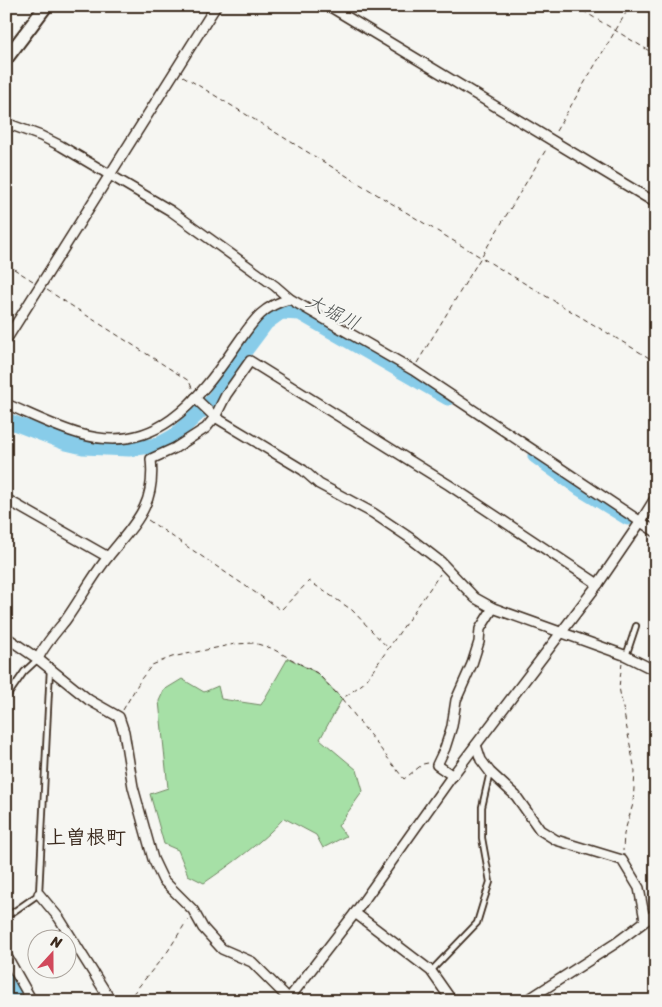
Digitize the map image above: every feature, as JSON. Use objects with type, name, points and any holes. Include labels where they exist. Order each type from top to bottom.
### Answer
[{"type":"main road","points":[[6,59],[46,6]]},
{"type":"street","points":[[6,340],[216,6]]},
{"type":"street","points":[[329,6],[656,203]]},
{"type":"street","points":[[6,123],[41,136],[109,174],[171,212],[275,286],[290,299],[412,370],[656,532]]},
{"type":"street","points":[[6,404],[94,438],[115,439],[140,435],[173,420],[196,398],[219,370],[256,317],[277,302],[290,299]]},
{"type":"street","points":[[38,658],[108,557],[122,542],[141,516],[149,497],[153,475],[151,459],[191,439],[206,428],[215,417],[226,394],[250,361],[450,485],[598,584]]},
{"type":"street","points":[[196,398],[215,417],[303,470],[319,484],[372,513],[410,538],[441,562],[444,568],[474,598],[493,608],[625,656],[656,671]]},
{"type":"street","points":[[6,637],[38,658],[88,700],[119,717],[124,732],[133,786],[153,859],[163,880],[193,910],[203,928],[222,949],[252,962],[288,1000],[355,913],[453,776],[598,584],[656,497]]},
{"type":"street","points":[[6,499],[108,557]]},
{"type":"street","points":[[453,776],[437,766],[452,726],[456,700],[475,656],[480,629],[493,608]]},
{"type":"street","points":[[476,745],[481,760],[490,772],[516,796],[540,830],[556,840],[622,860],[639,888],[645,920]]},
{"type":"street","points":[[39,894],[59,918],[110,1001]]},
{"type":"street","points":[[355,913],[431,971],[452,1001]]},
{"type":"street","points":[[526,1001],[616,943],[656,913]]},
{"type":"street","points":[[6,955],[32,1001]]},
{"type":"lane","points":[[625,656],[636,626]]},
{"type":"lane","points":[[6,698],[24,672],[38,658]]},
{"type":"lane","points":[[6,917],[39,894],[50,668]]},
{"type":"lane","points":[[431,971],[477,923],[490,882],[482,838],[482,807],[490,772]]},
{"type":"path","points":[[575,6],[656,55]]},
{"type":"path","points":[[412,370],[630,6]]},
{"type":"path","points":[[176,72],[656,362]]},
{"type":"path","points":[[6,264],[189,381],[196,398]]},
{"type":"path","points":[[141,516],[281,610],[310,581],[352,610],[389,649]]},
{"type":"path","points":[[342,699],[365,682],[444,568]]},
{"type":"path","points":[[119,717],[141,679],[152,665],[172,657],[235,644],[254,643],[271,648],[317,673],[342,699],[404,779],[427,762],[437,766]]},
{"type":"path","points":[[622,860],[624,834],[633,804],[635,770],[619,688],[625,656]]},
{"type":"path","points":[[127,1001],[168,951],[193,910]]},
{"type":"green space","points":[[288,658],[317,673],[342,699],[320,739],[357,770],[363,791],[338,826],[346,836],[323,848],[316,835],[284,818],[256,844],[204,883],[188,875],[178,850],[164,844],[150,794],[168,788],[159,701],[164,690],[182,679],[204,692],[218,686],[221,699],[261,705]]},
{"type":"waterway","name":"大堀川","points":[[6,420],[66,443],[83,447],[129,449],[158,445],[174,436],[213,400],[239,359],[266,323],[281,312],[300,313],[448,398]]},
{"type":"waterway","name":"大堀川","points":[[535,456],[579,488],[628,518]]},
{"type":"waterway","points":[[6,973],[23,1001]]},
{"type":"district","name":"上曽根町","points":[[86,837]]}]
